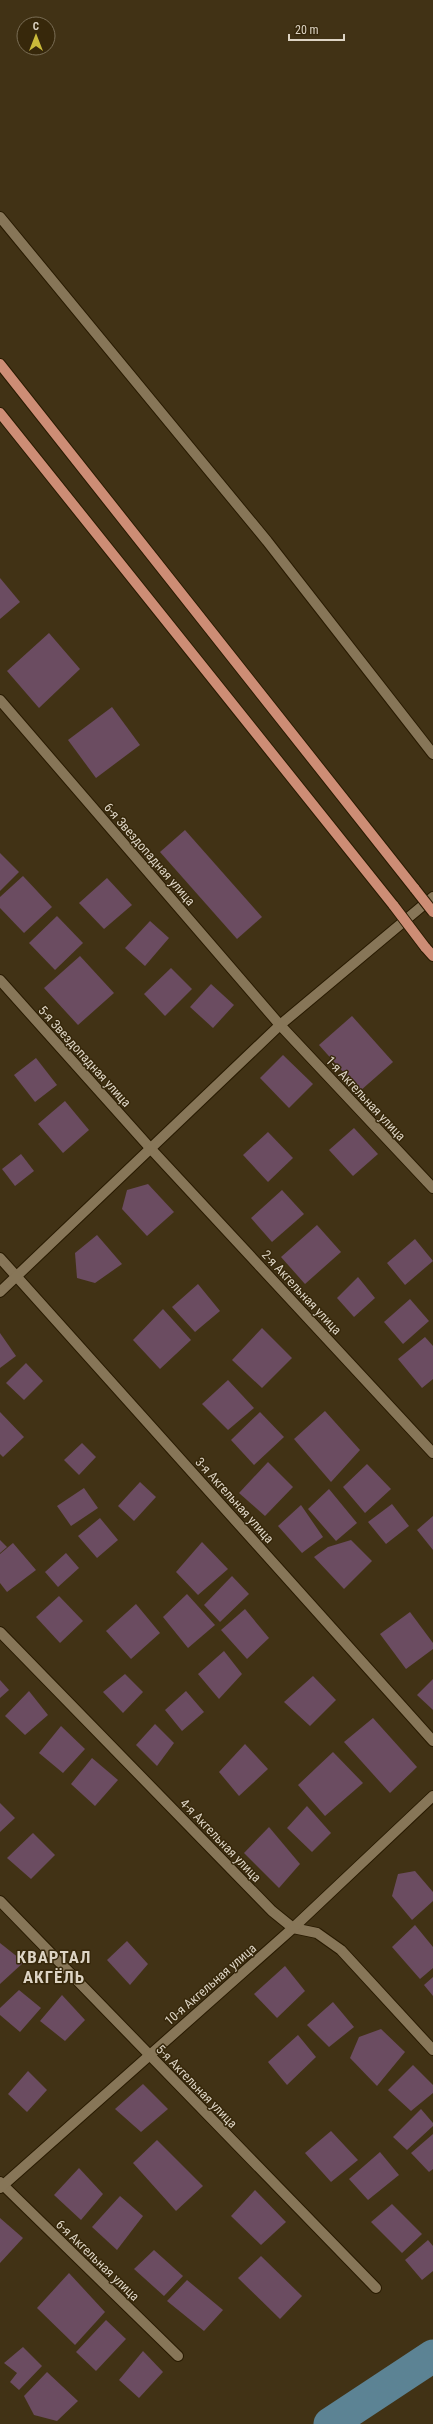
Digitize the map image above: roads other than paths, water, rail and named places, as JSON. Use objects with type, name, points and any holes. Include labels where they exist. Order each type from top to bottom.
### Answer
[{"type":"main road","points":[[0,364],[433,912]]},
{"type":"main road","points":[[0,413],[433,956]]},
{"type":"street","points":[[0,217],[267,541],[433,754]]},
{"type":"street","name":"6-я Звездопадная улица","points":[[0,700],[280,1025]]},
{"type":"street","points":[[0,1292],[280,1025],[433,897]]},
{"type":"street","name":"5-я Звездопадная улица","points":[[0,980],[151,1149]]},
{"type":"street","name":"1-я Акгельная улица","points":[[280,1025],[433,1188]]},
{"type":"street","name":"2-я Акгельная улица","points":[[151,1149],[433,1453]]},
{"type":"street","name":"3-я Акгельная улица","points":[[0,1258],[433,1741]]},
{"type":"street","name":"4-я Акгельная улица","points":[[0,1632],[249,1888],[293,1928]]},
{"type":"street","name":"10-я Акгельная улица","points":[[1,2185],[293,1928],[433,1796]]},
{"type":"street","name":"5-я Акгельная улица","points":[[0,1901],[376,2288]]},
{"type":"street","points":[[293,1928],[317,1933],[341,1950],[433,2050]]},
{"type":"street","name":"6-я Акгельная улица","points":[[1,2185],[178,2356]]},
{"type":"waterway","points":[[330,2424],[433,2356]]},
{"type":"district","name":"КВАРТАЛ АКГЁЛЬ","points":[[54,1967]]}]
